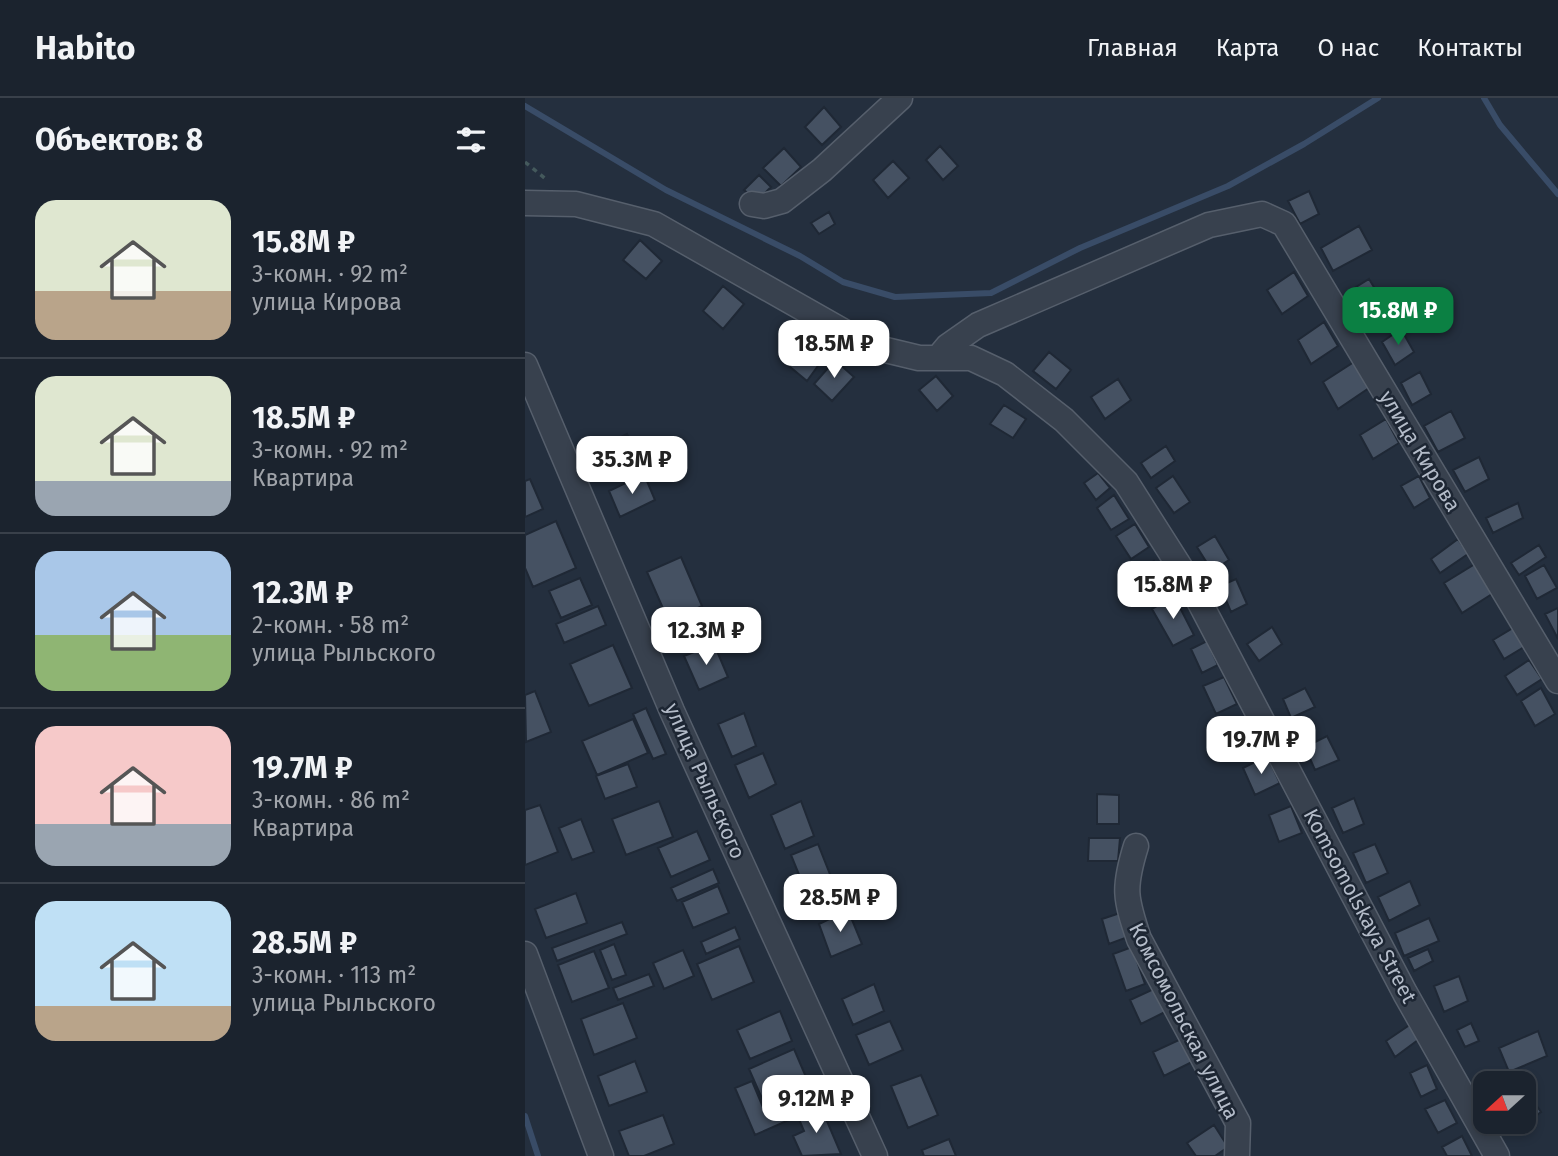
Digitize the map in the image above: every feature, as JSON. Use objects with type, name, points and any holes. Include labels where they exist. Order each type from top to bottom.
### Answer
[{"type":"street","points":[[753,204],[764,206],[782,201],[822,170],[900,98]]},
{"type":"street","name":"Komsomolskaya Street","points":[[525,203],[576,204],[654,224],[869,346],[919,358],[971,358],[1005,374],[1064,420],[1126,482],[1187,578],[1405,993],[1497,1156]]},
{"type":"street","name":"улица Кирова","points":[[938,358],[948,346],[978,325],[1209,225],[1262,214],[1284,224],[1558,681]]},
{"type":"street","name":"улица Рыльского","points":[[525,365],[672,711],[875,1156]]},
{"type":"street","name":"Комсомольская улица","points":[[1136,846],[1126,879],[1128,906],[1139,939],[1238,1123],[1237,1156]]},
{"type":"street","points":[[525,954],[601,1156]]},
{"type":"building","points":[[824,107],[841,127],[822,145],[805,127]]},
{"type":"building","points":[[940,146],[958,166],[943,180],[926,160]]},
{"type":"building","points":[[784,148],[801,167],[781,186],[763,168]]},
{"type":"building","points":[[893,161],[909,178],[888,198],[873,180]]},
{"type":"building","points":[[759,175],[771,187],[757,201],[744,190]]},
{"type":"building","points":[[1309,191],[1319,214],[1300,224],[1288,201]]},
{"type":"building","points":[[829,212],[835,224],[819,234],[811,223]]},
{"type":"building","points":[[1359,226],[1372,250],[1333,271],[1321,248]]},
{"type":"building","points":[[640,240],[662,261],[646,279],[623,260]]},
{"type":"building","points":[[1294,272],[1308,296],[1282,314],[1267,290]]},
{"type":"building","points":[[1369,279],[1383,302],[1362,316],[1348,292]]},
{"type":"building","points":[[723,286],[744,304],[723,329],[703,311]]},
{"type":"building","points":[[1324,322],[1338,346],[1311,364],[1298,340]]},
{"type":"building","points":[[1401,329],[1414,352],[1395,365],[1382,342]]},
{"type":"building","points":[[803,348],[820,363],[807,381],[789,366]]},
{"type":"building","points":[[1049,352],[1071,370],[1056,389],[1033,371]]},
{"type":"building","points":[[835,360],[854,377],[832,401],[814,384]]},
{"type":"building","points":[[1354,362],[1369,388],[1338,409],[1323,382]]},
{"type":"building","points":[[1420,372],[1431,394],[1412,405],[1401,383]]},
{"type":"building","points":[[936,376],[953,396],[937,411],[919,390]]},
{"type":"building","points":[[1118,379],[1131,400],[1105,419],[1091,397]]},
{"type":"building","points":[[1004,405],[1026,419],[1013,438],[990,424]]},
{"type":"building","points":[[1451,411],[1465,438],[1438,452],[1424,426]]},
{"type":"building","points":[[1386,419],[1399,443],[1373,459],[1360,435]]},
{"type":"building","points":[[627,434],[638,461],[603,479],[592,452]]},
{"type":"building","points":[[1166,446],[1175,461],[1151,478],[1141,463]]},
{"type":"building","points":[[1479,457],[1489,479],[1465,492],[1453,470]]},
{"type":"building","points":[[1098,473],[1110,488],[1096,500],[1084,483]]},
{"type":"building","points":[[644,474],[655,500],[620,517],[609,491]]},
{"type":"building","points":[[1173,476],[1190,502],[1174,513],[1156,488]]},
{"type":"building","points":[[1419,476],[1430,498],[1414,508],[1401,486]]},
{"type":"building","points":[[530,479],[543,509],[525,517],[525,481]]},
{"type":"building","points":[[1114,495],[1129,519],[1111,530],[1097,508]]},
{"type":"building","points":[[1518,503],[1523,518],[1493,533],[1486,518]]},
{"type":"building","points":[[556,521],[576,568],[533,587],[525,568],[525,535]]},
{"type":"building","points":[[1135,524],[1149,547],[1131,559],[1116,536]]},
{"type":"building","points":[[1215,536],[1229,560],[1212,571],[1197,547]]},
{"type":"building","points":[[1458,539],[1468,554],[1440,573],[1431,559]]},
{"type":"building","points":[[1539,545],[1546,557],[1519,575],[1511,563]]},
{"type":"building","points":[[681,557],[702,606],[669,622],[647,572]]},
{"type":"building","points":[[1154,561],[1164,579],[1141,594],[1130,575]]},
{"type":"building","points":[[1475,564],[1492,594],[1462,613],[1444,583]]},
{"type":"building","points":[[1544,565],[1557,588],[1537,599],[1525,576]]},
{"type":"building","points":[[580,578],[592,605],[561,618],[549,591]]},
{"type":"building","points":[[1236,579],[1247,604],[1231,612],[1220,586]]},
{"type":"building","points":[[1174,596],[1194,635],[1173,646],[1152,609]]},
{"type":"building","points":[[598,606],[606,625],[564,643],[556,624]]},
{"type":"building","points":[[1558,608],[1558,639],[1545,614]]},
{"type":"building","points":[[1272,627],[1282,644],[1259,661],[1247,644]]},
{"type":"building","points":[[1513,628],[1524,647],[1504,659],[1493,640]]},
{"type":"building","points":[[1207,641],[1218,665],[1202,673],[1191,649]]},
{"type":"building","points":[[714,644],[728,677],[699,690],[684,656]]},
{"type":"building","points":[[613,645],[632,688],[589,706],[570,664]]},
{"type":"building","points":[[1529,660],[1542,679],[1517,695],[1505,676]]},
{"type":"building","points":[[1224,677],[1237,704],[1216,714],[1203,686]]},
{"type":"building","points":[[1305,688],[1315,707],[1291,718],[1283,699]]},
{"type":"building","points":[[1541,688],[1555,714],[1535,726],[1521,701]]},
{"type":"building","points":[[535,691],[551,732],[526,742],[525,695]]},
{"type":"building","points":[[646,708],[666,754],[653,759],[633,714]]},
{"type":"building","points":[[744,713],[756,746],[732,757],[718,724]]},
{"type":"building","points":[[1242,718],[1254,744],[1231,756],[1219,729]]},
{"type":"building","points":[[633,719],[648,753],[597,775],[582,741]]},
{"type":"building","points":[[1327,736],[1339,760],[1315,770],[1305,747]]},
{"type":"building","points":[[763,753],[776,784],[749,798],[735,765]]},
{"type":"building","points":[[1267,756],[1280,783],[1255,795],[1243,768]]},
{"type":"building","points":[[628,764],[637,787],[605,799],[596,776]]},
{"type":"building","points":[[1097,794],[1119,795],[1119,824],[1097,824]]},
{"type":"building","points":[[1354,798],[1364,824],[1343,833],[1332,808]]},
{"type":"building","points":[[659,801],[673,837],[626,855],[612,819]]},
{"type":"building","points":[[801,801],[814,836],[785,849],[771,815]]},
{"type":"building","points":[[540,805],[558,852],[525,865],[525,810]]},
{"type":"building","points":[[1291,806],[1302,833],[1279,842],[1269,815]]},
{"type":"building","points":[[581,819],[594,852],[572,860],[559,828]]},
{"type":"building","points":[[697,831],[710,860],[671,877],[658,848]]},
{"type":"building","points":[[1089,838],[1120,838],[1118,861],[1088,861]]},
{"type":"building","points":[[818,844],[833,882],[806,892],[791,855]]},
{"type":"building","points":[[1375,844],[1388,873],[1366,883],[1353,853]]},
{"type":"building","points":[[713,869],[719,883],[677,901],[671,888]]},
{"type":"building","points":[[1410,881],[1420,905],[1389,921],[1378,897]]},
{"type":"building","points":[[718,886],[729,913],[693,928],[682,902]]},
{"type":"building","points":[[576,893],[587,923],[546,938],[535,909]]},
{"type":"building","points":[[848,910],[862,944],[831,957],[819,924]]},
{"type":"building","points":[[1120,913],[1128,937],[1109,944],[1102,919]]},
{"type":"building","points":[[1429,918],[1439,941],[1404,956],[1395,933]]},
{"type":"building","points":[[622,922],[627,934],[557,961],[552,948]]},
{"type":"building","points":[[735,927],[740,939],[706,954],[701,942]]},
{"type":"building","points":[[614,944],[626,975],[612,980],[600,950]]},
{"type":"building","points":[[739,946],[754,982],[712,1000],[697,964]]},
{"type":"building","points":[[1132,947],[1145,984],[1126,991],[1113,954]]},
{"type":"building","points":[[1428,949],[1433,961],[1414,971],[1408,958]]},
{"type":"building","points":[[683,950],[694,976],[664,989],[653,963]]},
{"type":"building","points":[[594,951],[609,988],[572,1002],[558,965]]},
{"type":"building","points":[[649,974],[654,986],[618,1000],[613,988]]},
{"type":"building","points":[[1459,976],[1468,1001],[1444,1012],[1434,986]]},
{"type":"building","points":[[874,984],[884,1011],[853,1025],[842,999]]},
{"type":"building","points":[[1158,987],[1169,1010],[1141,1024],[1130,1000]]},
{"type":"building","points":[[623,1003],[637,1038],[594,1055],[581,1019]]},
{"type":"building","points":[[780,1011],[792,1041],[750,1059],[737,1030]]},
{"type":"building","points":[[890,1021],[903,1050],[869,1065],[856,1035]]},
{"type":"building","points":[[1414,1022],[1422,1037],[1395,1057],[1386,1041]]},
{"type":"building","points":[[1471,1023],[1479,1041],[1465,1047],[1457,1030]]},
{"type":"building","points":[[1538,1031],[1547,1056],[1509,1071],[1499,1048]]},
{"type":"building","points":[[1181,1039],[1192,1062],[1164,1076],[1153,1052]]},
{"type":"building","points":[[794,1049],[809,1084],[764,1103],[749,1069]]},
{"type":"building","points":[[635,1061],[647,1092],[609,1106],[598,1076]]},
{"type":"building","points":[[1427,1065],[1437,1089],[1421,1097],[1410,1073]]},
{"type":"building","points":[[921,1075],[938,1115],[908,1128],[891,1086]]},
{"type":"building","points":[[752,1081],[765,1112],[819,1089],[825,1104],[755,1135],[735,1088]]},
{"type":"building","points":[[1445,1100],[1457,1123],[1438,1133],[1425,1109]]},
{"type":"building","points":[[821,1107],[841,1154],[802,1156],[793,1136],[804,1131],[798,1117]]},
{"type":"building","points":[[663,1115],[674,1144],[644,1156],[629,1156],[619,1131]]},
{"type":"building","points":[[1214,1125],[1228,1147],[1215,1156],[1196,1156],[1187,1143]]},
{"type":"building","points":[[1462,1136],[1472,1156],[1447,1156],[1442,1147]]},
{"type":"building","points":[[949,1139],[956,1156],[924,1156],[922,1150]]},
{"type":"waterway","points":[[525,106],[666,190],[800,256],[843,282],[895,297],[991,293],[1080,248],[1228,186],[1304,144],[1378,98]]},
{"type":"waterway","points":[[1484,98],[1500,125],[1558,194]]},
{"type":"waterway","points":[[525,1116],[538,1156]]}]
